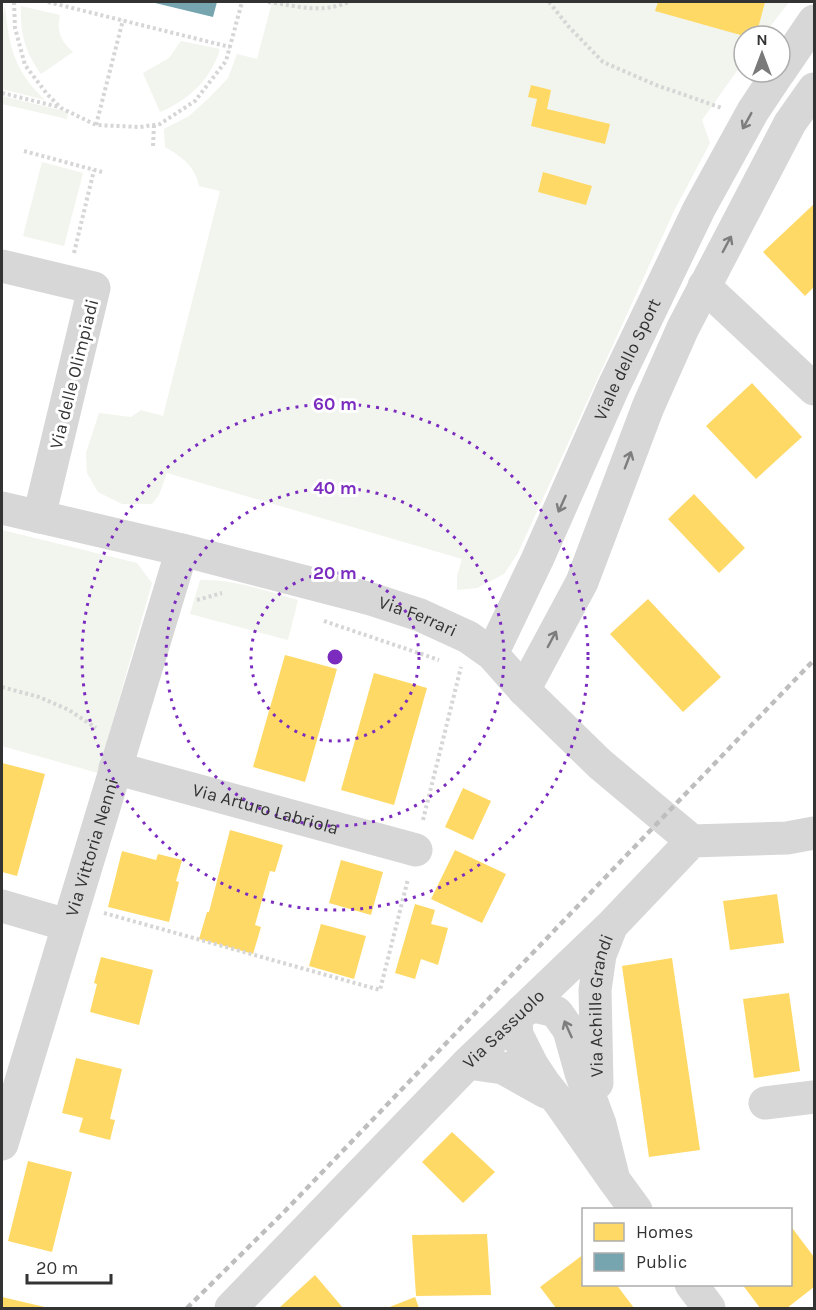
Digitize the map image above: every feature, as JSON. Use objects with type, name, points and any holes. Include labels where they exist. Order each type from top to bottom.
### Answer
[{"type":"street","name":"Viale dello Sport","points":[[792,53],[814,21]]},
{"type":"street","name":"Viale dello Sport","points":[[480,646],[537,560],[613,388],[699,209],[753,111],[771,84]]},
{"type":"street","name":"Viale dello Sport","points":[[524,690],[582,582],[648,407],[683,328],[790,123],[814,89]]},
{"type":"street","name":"Via delle Olimpiadi","points":[[2,266],[94,288],[39,517]]},
{"type":"street","points":[[704,286],[814,389]]},
{"type":"street","name":"Via Ferrari","points":[[2,508],[182,550],[371,599],[420,615],[480,646],[600,764],[692,841]]},
{"type":"street","name":"Via Vittoria Nenni","points":[[2,1144],[182,550]]},
{"type":"street","name":"Via Arturo Labriola","points":[[115,768],[416,850]]},
{"type":"street","points":[[692,841],[787,838],[814,834]]},
{"type":"street","name":"Via Sassuolo","points":[[231,1308],[468,1063],[612,925],[692,841]]},
{"type":"street","points":[[2,906],[70,915]]},
{"type":"street","name":"Via Achille Grandi","points":[[600,1124],[595,990],[600,955],[612,925]]},
{"type":"street","name":"Via Achille Grandi","points":[[614,1180],[600,1124],[581,1073],[569,1030],[557,1013],[543,1007],[534,1006],[521,1012],[516,1022],[517,1035],[523,1050],[544,1083],[560,1103],[614,1180],[635,1208]]},
{"type":"street","name":"Via Achille Grandi","points":[[468,1063],[503,1068],[539,1087],[560,1103]]},
{"type":"street","points":[[765,1102],[814,1097]]},
{"type":"street","points":[[692,1286],[709,1308]]},
{"type":"path","points":[[14,2],[15,28],[25,65],[61,108]]},
{"type":"path","points":[[48,2],[230,47]]},
{"type":"path","points":[[2,93],[61,108],[96,125],[160,124],[195,101],[226,61],[242,2]]},
{"type":"path","points":[[268,2],[312,9],[334,8],[349,2]]},
{"type":"path","points":[[549,2],[603,63],[656,86],[723,108]]},
{"type":"path","points":[[96,125],[123,20]]},
{"type":"path","points":[[153,146],[154,125]]},
{"type":"path","points":[[24,151],[102,172]]},
{"type":"path","points":[[74,254],[94,170]]},
{"type":"path","points":[[188,602],[221,593],[231,595]]},
{"type":"path","points":[[321,620],[441,661]]},
{"type":"path","points":[[70,915],[380,990],[460,668],[480,646]]},
{"type":"path","points":[[451,664],[460,668]]},
{"type":"path","points":[[2,687],[39,697],[69,710],[92,726],[102,729]]},
{"type":"shaded area","points":[[272,2],[789,2],[772,24],[732,24],[732,78],[702,120],[710,143],[674,211],[518,553],[504,574],[477,588],[457,590],[457,576],[462,559],[167,473],[159,495],[152,504],[122,504],[98,492],[87,473],[86,453],[99,413],[131,417],[141,410],[163,416],[220,191],[199,186],[187,163],[165,147],[164,129],[189,116],[209,98],[228,78],[237,54],[257,59]]},
{"type":"shaded area","points":[[5,6],[15,58],[26,79],[45,100],[2,89],[2,19]]},
{"type":"shaded area","points":[[21,6],[60,15],[60,36],[73,52],[41,74],[25,42],[21,25]]},
{"type":"shaded area","points":[[181,41],[220,49],[211,70],[198,87],[171,107],[160,112],[143,73],[169,58]]},
{"type":"shaded area","points":[[2,96],[68,112],[67,119],[2,104]]},
{"type":"shaded area","points":[[42,162],[83,173],[64,246],[23,236]]},
{"type":"shaded area","points":[[2,530],[137,563],[152,583],[98,773],[2,746]]},
{"type":"shaded area","points":[[200,580],[238,584],[298,600],[288,640],[190,614]]},
{"type":"building: Homes","points":[[658,2],[765,2],[759,24],[732,24],[732,33],[655,11]]},
{"type":"building: Homes","points":[[531,85],[551,90],[547,109],[610,124],[605,144],[531,126],[537,99],[528,97]]},
{"type":"building: Homes","points":[[543,172],[592,186],[586,205],[538,192]]},
{"type":"building: Homes","points":[[814,204],[814,287],[805,296],[763,252]]},
{"type":"building: Homes","points":[[752,383],[802,437],[756,479],[706,426]]},
{"type":"building: Homes","points":[[694,494],[745,548],[719,573],[668,519]]},
{"type":"building: Homes","points":[[648,599],[721,677],[683,712],[610,634]]},
{"type":"building: Homes","points":[[285,655],[337,669],[305,782],[253,767]]},
{"type":"building: Homes","points":[[374,673],[427,688],[394,805],[341,790]]},
{"type":"building: Homes","points":[[2,763],[45,774],[17,876],[2,872]]},
{"type":"building: Homes","points":[[463,788],[491,801],[473,840],[445,827]]},
{"type":"building: Homes","points":[[230,830],[283,845],[275,872],[270,871],[255,925],[261,927],[253,954],[199,939],[207,912],[209,912]]},
{"type":"building: Homes","points":[[455,850],[506,874],[482,923],[431,899]]},
{"type":"building: Homes","points":[[122,851],[156,860],[158,854],[182,860],[169,922],[108,907]]},
{"type":"building: Homes","points":[[341,860],[383,872],[371,915],[329,903]]},
{"type":"building: Homes","points":[[777,894],[784,943],[730,950],[723,901]]},
{"type":"building: Homes","points":[[415,904],[435,910],[431,924],[448,928],[438,965],[421,959],[415,979],[395,973]]},
{"type":"building: Homes","points":[[321,924],[366,936],[354,979],[309,966]]},
{"type":"building: Homes","points":[[101,957],[153,970],[139,1025],[90,1012]]},
{"type":"building: Homes","points":[[672,958],[700,1150],[649,1157],[622,966]]},
{"type":"building: Homes","points":[[789,993],[800,1071],[754,1078],[743,999]]},
{"type":"building: Homes","points":[[76,1058],[122,1069],[110,1119],[115,1120],[110,1140],[79,1132],[83,1118],[62,1113]]},
{"type":"building: Homes","points":[[452,1132],[495,1172],[463,1203],[422,1162]]},
{"type":"building: Homes","points":[[28,1161],[72,1172],[52,1252],[8,1241]]},
{"type":"building: Homes","points":[[792,1228],[814,1257],[814,1287],[787,1308],[760,1308],[744,1286],[792,1286]]},
{"type":"building: Homes","points":[[487,1234],[491,1295],[416,1296],[412,1235]]},
{"type":"building: Homes","points":[[582,1256],[582,1286],[618,1286],[634,1308],[556,1308],[540,1287]]},
{"type":"building: Homes","points":[[315,1275],[343,1308],[279,1308]]},
{"type":"building: Homes","points":[[2,1297],[49,1308],[2,1308]]},
{"type":"building: Homes","points":[[415,1297],[419,1308],[387,1308]]},
{"type":"building: Public","points":[[151,2],[217,2],[213,17]]},
{"type":"railway","points":[[187,1308],[285,1211],[814,660]]}]
